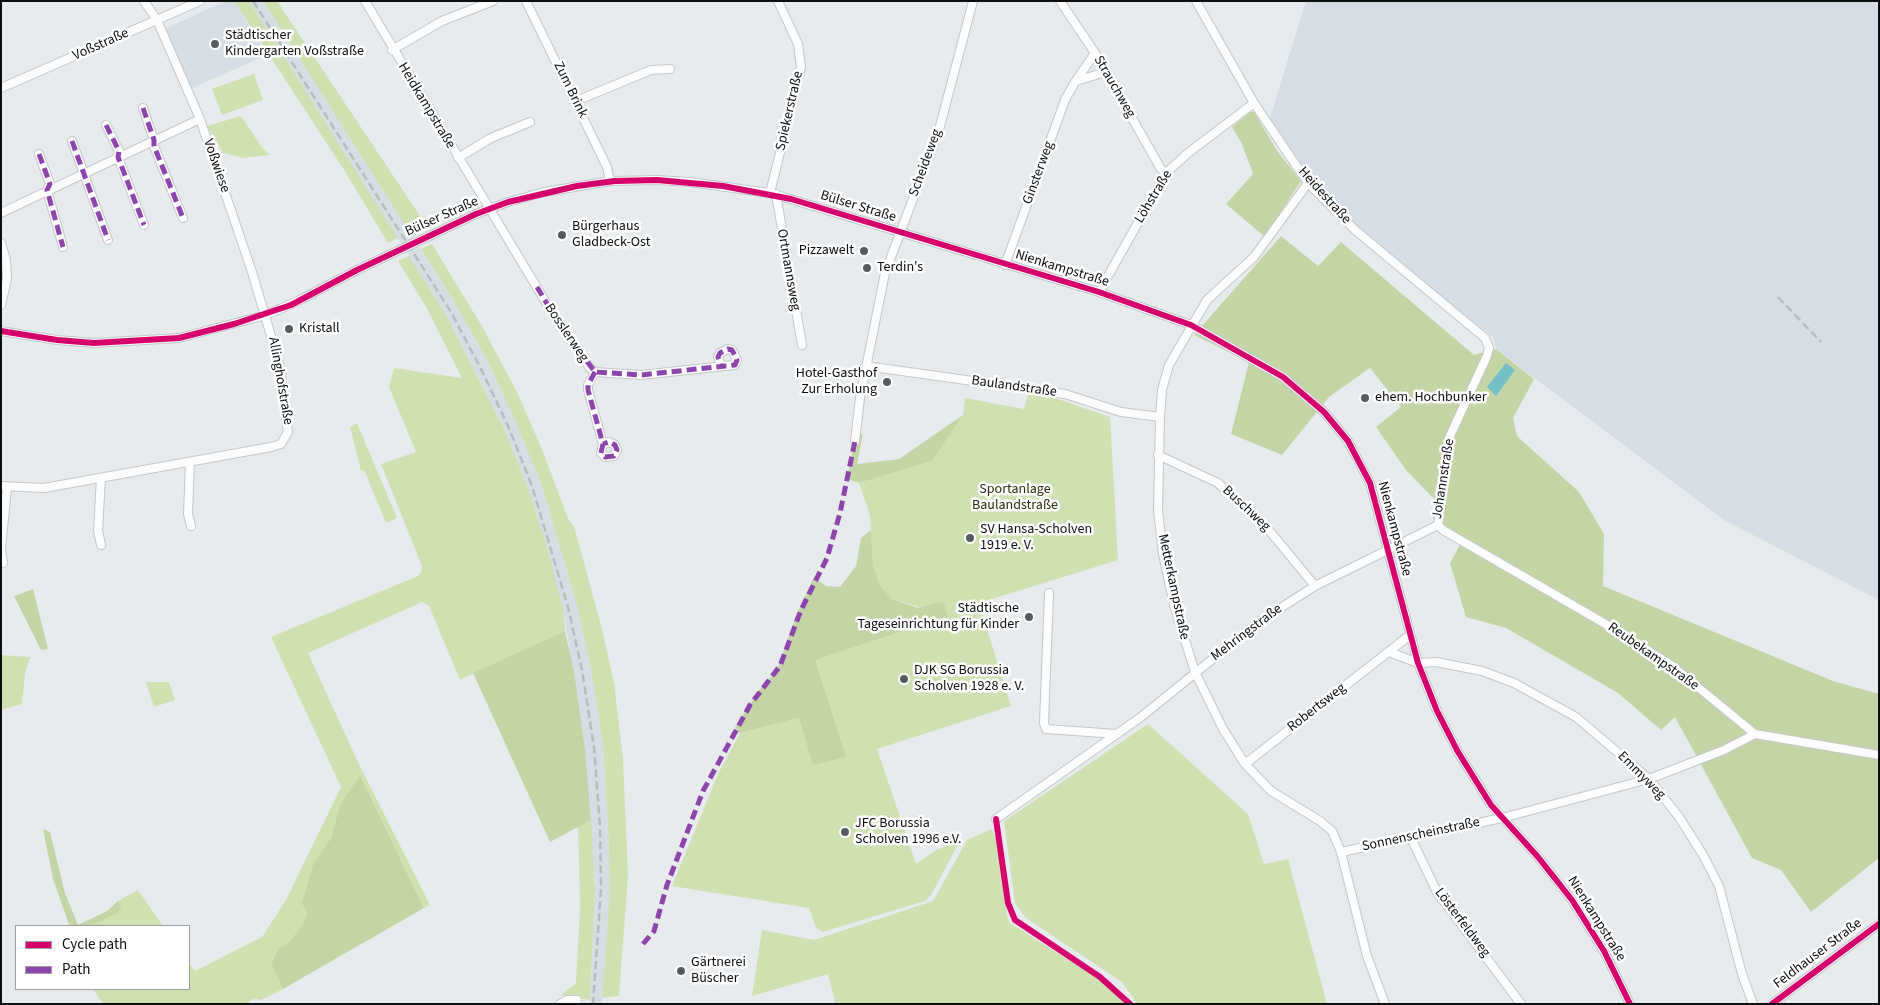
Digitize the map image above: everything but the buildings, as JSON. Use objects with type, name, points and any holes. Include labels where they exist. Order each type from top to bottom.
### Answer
[{"type":"street","name":"Voßwiese","points":[[144,1],[157,20],[200,119],[266,315]]},
{"type":"street","name":"Voßstraße","points":[[1,88],[200,1]]},
{"type":"street","name":"Heidkampstraße","points":[[364,1],[490,209]]},
{"type":"street","points":[[392,50],[442,21],[493,1]]},
{"type":"street","name":"Zum Brink","points":[[526,1],[607,167],[610,181]]},
{"type":"street","name":"Spiekerstraße","points":[[773,194],[801,67],[798,44],[778,1]]},
{"type":"street","name":"Scheideweg","points":[[855,441],[866,366],[885,273],[939,130],[973,1]]},
{"type":"street","name":"Strauchweg","points":[[1060,1],[1095,53],[1161,169],[1166,173]]},
{"type":"street","name":"Heidestraße","points":[[1196,1],[1254,103],[1308,183],[1355,230],[1485,338],[1489,348],[1487,356]]},
{"type":"street","name":"Ginsterweg","points":[[1006,265],[1065,100],[1074,82],[1095,53]]},
{"type":"street","points":[[576,101],[651,70],[670,69]]},
{"type":"street","points":[[1074,82],[1106,72]]},
{"type":"street","name":"Löhstraße","points":[[1099,292],[1166,173],[1188,152],[1254,103]]},
{"type":"street","points":[[143,108],[154,140],[154,146],[183,218]]},
{"type":"street","points":[[1,213],[200,119]]},
{"type":"street","points":[[458,158],[491,138],[530,122]]},
{"type":"street","points":[[106,125],[119,151],[118,157],[144,225]]},
{"type":"street","points":[[72,140],[108,240]]},
{"type":"street","points":[[38,154],[50,184],[47,190],[63,247]]},
{"type":"street","name":"Bülser Straße","points":[[1,331],[56,340],[94,343],[179,338],[266,315],[298,301],[357,270],[490,209],[544,192],[610,181],[658,180],[690,182],[773,194],[901,233]]},
{"type":"street","name":"Metterkampstraße","points":[[1308,183],[1254,257],[1207,300],[1169,365],[1162,390],[1158,455],[1158,510],[1163,554],[1174,605],[1196,672],[1223,729],[1245,764],[1271,790],[1320,820],[1332,831],[1341,852],[1363,940],[1385,1004]]},
{"type":"street","name":"Ortmannsweg","points":[[773,194],[802,345]]},
{"type":"street","name":"Bosslerweg","points":[[490,209],[548,306],[595,372],[641,375],[721,366]]},
{"type":"street","name":"Nienkampstraße","points":[[901,233],[1099,292],[1191,325],[1283,377],[1324,412],[1348,442],[1370,483],[1418,663],[1437,711],[1458,752],[1502,818],[1538,857],[1572,900],[1604,951],[1630,1004]]},
{"type":"street","points":[[1,243],[6,260],[7,279],[1,304]]},
{"type":"street","name":"Allinghofstraße","points":[[3,563],[1,549],[4,487],[44,488],[281,444],[288,432],[279,363],[266,315]]},
{"type":"street","name":"Johannstraße","points":[[1388,549],[1438,525],[1449,438],[1487,356]]},
{"type":"street","name":"Baulandstraße","points":[[866,366],[1065,394],[1121,412],[1160,417]]},
{"type":"street","points":[[595,372],[588,385],[588,390],[603,444]]},
{"type":"street","name":"Buschweg","points":[[1158,455],[1218,483],[1268,529],[1316,586]]},
{"type":"street","points":[[190,462],[188,514],[191,526]]},
{"type":"street","points":[[101,478],[98,532],[102,545]]},
{"type":"street","name":"Reubekampstraße","points":[[1438,525],[1443,530],[1602,622],[1670,665],[1755,734],[1879,755]]},
{"type":"street","name":"Mehringstraße","points":[[996,819],[1159,703],[1259,623],[1316,586],[1388,549]]},
{"type":"street","points":[[1049,593],[1044,723],[1046,729],[1117,734]]},
{"type":"street","name":"Robertsweg","points":[[1245,764],[1410,635]]},
{"type":"street","points":[[1388,652],[1418,663]]},
{"type":"street","name":"Emmyweg","points":[[1418,663],[1436,662],[1482,670],[1514,683],[1576,717],[1649,780],[1679,817],[1719,886],[1742,974],[1753,1004]]},
{"type":"street","name":"Sonnenscheinstraße","points":[[1341,852],[1502,818],[1649,780],[1724,750],[1755,734]]},
{"type":"street","name":"Lösterfeldweg","points":[[1411,838],[1437,892],[1521,1004]]},
{"type":"street","name":"Feldhauser Straße","points":[[1772,1004],[1879,924]]},
{"type":"street","points":[[560,1004],[567,1000],[577,1000]]},
{"type":"shaded area","name":"Städtischer Kindergarten Voßstraße","points":[[225,1],[234,1],[267,55],[190,89],[167,33],[167,28]]},
{"type":"shaded area","points":[[249,1],[263,1],[458,308],[489,364],[541,483],[577,606],[591,669],[603,746],[610,888],[602,1004],[590,1004],[595,888],[585,749],[563,608],[528,488],[504,429],[446,315]]},
{"type":"shaded area","points":[[1306,1],[1879,1],[1879,600],[1724,520],[1496,349],[1493,337],[1453,306],[1344,214],[1318,186],[1269,121]]},
{"type":"green space","points":[[234,1],[249,1],[398,238],[388,243],[346,173]]},
{"type":"green space","points":[[263,1],[277,1],[426,225],[410,233]]},
{"type":"green space","points":[[254,74],[263,100],[222,115],[212,89]]},
{"type":"green space","points":[[1250,112],[1254,112],[1278,152],[1301,181],[1265,237],[1226,204],[1253,174],[1242,144],[1232,127]]},
{"type":"green space","points":[[241,116],[269,155],[243,158],[223,153],[207,126]]},
{"type":"green space","points":[[1281,236],[1318,266],[1341,242],[1474,355],[1496,349],[1534,379],[1513,418],[1517,436],[1579,492],[1604,534],[1603,586],[1833,681],[1879,694],[1879,858],[1811,912],[1781,870],[1752,858],[1675,717],[1661,730],[1618,693],[1506,628],[1466,617],[1450,563],[1461,543],[1442,533],[1433,520],[1436,501],[1406,470],[1376,427],[1401,407],[1370,368],[1329,397],[1282,455],[1231,434],[1249,362],[1194,335]]},
{"type":"green space","points":[[432,244],[483,328],[518,394],[543,452],[569,521],[574,526],[602,629],[614,683],[623,759],[628,876],[619,996],[602,998],[610,888],[603,746],[591,669],[577,606],[541,483],[489,364],[458,308],[421,249]]},
{"type":"green space","points":[[409,256],[446,315],[504,429],[528,488],[547,547],[563,608],[565,631],[460,680],[429,606],[422,602],[308,653],[357,760],[430,905],[424,908],[360,775],[340,804],[331,838],[314,862],[307,913],[303,924],[289,942],[278,949],[271,962],[283,989],[261,1000],[254,999],[245,1004],[103,1004],[94,990],[190,990],[190,964],[195,971],[262,937],[286,900],[341,787],[271,637],[418,576],[421,572],[422,566],[381,464],[416,452],[389,387],[394,368],[462,378],[426,307],[398,261]]},
{"type":"green space","name":"Sportanlage Baulandstraße","points":[[1028,394],[1058,399],[1110,417],[1118,560],[979,603],[1011,706],[877,749],[916,864],[936,850],[960,841],[931,895],[925,901],[823,932],[816,928],[809,908],[672,886],[718,774],[740,733],[799,718],[814,660],[948,616],[892,599],[879,584],[873,564],[870,515],[859,483],[932,460],[963,415],[965,398],[1024,409]]},
{"type":"green space","points":[[963,415],[932,461],[859,483],[850,480],[848,473],[856,435],[863,434],[857,464],[899,459]]},
{"type":"green space","points":[[357,423],[397,518],[386,523],[364,470],[361,471],[350,427]]},
{"type":"green space","points":[[871,530],[873,564],[879,584],[892,599],[918,608],[943,601],[948,616],[815,660],[846,757],[813,765],[799,718],[740,733],[735,727],[760,689],[777,670],[797,613],[814,577],[826,586],[840,587],[856,566],[861,538]]},
{"type":"green space","points":[[33,589],[48,649],[41,650],[14,596]]},
{"type":"green space","points":[[565,631],[574,672],[585,749],[591,820],[550,842],[473,673]]},
{"type":"green space","points":[[1,655],[30,657],[25,673],[22,704],[1,710]]},
{"type":"green space","points":[[146,682],[169,682],[175,700],[154,707]]},
{"type":"green space","points":[[1148,724],[1248,814],[1264,864],[1288,859],[1327,1004],[1137,1004],[1122,982],[1026,918],[1015,903],[1004,821]]},
{"type":"green space","points":[[360,775],[424,908],[283,989],[271,963],[278,949],[289,942],[303,924],[307,913],[302,903],[314,862],[331,838],[340,804]]},
{"type":"green space","points":[[591,820],[595,888],[590,1000],[561,995],[576,983],[580,907],[578,826]]},
{"type":"green space","points":[[43,829],[50,832],[65,893],[78,925],[69,925],[53,879]]},
{"type":"green space","points":[[992,829],[997,843],[1007,915],[1010,923],[1100,980],[1127,1004],[836,1004],[828,974],[752,996],[762,930],[814,940],[933,901],[967,840]]},
{"type":"green space","points":[[138,890],[162,925],[93,925],[122,907],[118,901]]},
{"type":"green space","points":[[118,901],[122,907],[117,913],[93,925],[78,925],[107,911]]},
{"type":"water","points":[[1506,363],[1515,370],[1496,396],[1487,387]]},
{"type":"railway","points":[[253,1],[451,312],[509,428],[532,486],[568,607],[582,670],[594,747],[600,826],[601,889],[593,1004]]},
{"type":"railway","points":[[1778,297],[1821,342]]},
{"type":"marked path","points":[[143,108],[154,140],[154,146],[183,218]]},
{"type":"marked path","points":[[106,125],[119,151],[118,157],[144,225]]},
{"type":"marked path","points":[[72,141],[108,240]]},
{"type":"marked path","points":[[39,154],[50,184],[47,190],[63,247]]},
{"type":"marked path","points":[[537,287],[561,327],[595,372],[641,375],[735,365],[737,360],[732,350],[728,349],[720,353],[718,357],[721,366]]},
{"type":"marked path","points":[[595,372],[588,385],[588,390],[603,444],[601,453],[605,457],[614,456],[617,450],[615,445],[609,442],[603,444]]},
{"type":"marked path","points":[[643,944],[654,931],[667,885],[703,791],[750,705],[780,666],[801,610],[827,558],[840,513],[855,441]]},
{"type":"cycle path","points":[[1,331],[57,340],[94,343],[179,338],[234,324],[291,305],[357,270],[476,214],[508,202],[577,186],[615,181],[657,180],[723,186],[791,199],[1099,292],[1191,325],[1283,377],[1324,412],[1348,441],[1370,483],[1418,663],[1437,711],[1458,752],[1491,805],[1538,857],[1572,900],[1604,951],[1630,1004]]},
{"type":"cycle path","points":[[996,819],[1008,903],[1015,920],[1100,977],[1130,1004]]},
{"type":"cycle path","points":[[1772,1004],[1879,924]]},
{"type":"place","name":"Städtischer Kindergarten Voßstraße","points":[[215,44]]},
{"type":"place","name":"Bürgerhaus Gladbeck-Ost","points":[[562,235]]},
{"type":"place","name":"Pizzawelt","points":[[864,251]]},
{"type":"place","name":"Terdin's","points":[[867,268]]},
{"type":"place","name":"Kristall","points":[[289,329]]},
{"type":"place","name":"Hotel-Gasthof Zur Erholung","points":[[887,382]]},
{"type":"place","name":"ehem. Hochbunker","points":[[1365,398]]},
{"type":"place","name":"SV Hansa-Scholven 1919 e. V.","points":[[970,538]]},
{"type":"place","name":"Städtische Tageseinrichtung für Kinder","points":[[1029,617]]},
{"type":"place","name":"DJK SG Borussia Scholven 1928 e. V.","points":[[904,679]]},
{"type":"place","name":"JFC Borussia Scholven 1996 e.V.","points":[[845,832]]},
{"type":"place","name":"Gärtnerei Büscher","points":[[681,971]]}]
